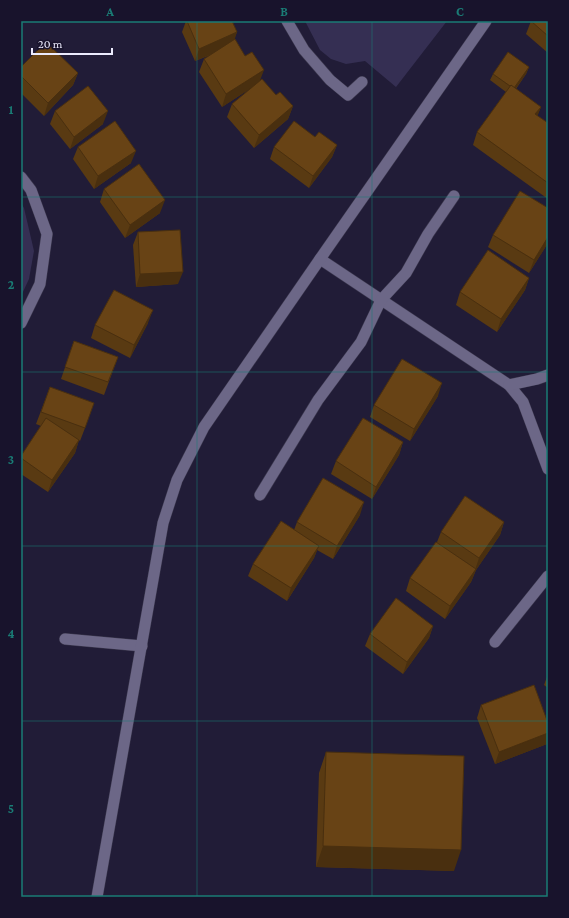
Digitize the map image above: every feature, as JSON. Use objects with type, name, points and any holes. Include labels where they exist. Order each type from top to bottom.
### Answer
[{"type":"street","points":[[287,21],[304,50],[330,80],[348,95],[362,82]]},
{"type":"street","points":[[97,897],[164,523],[177,480],[204,427],[486,21]]},
{"type":"street","points":[[21,177],[31,190],[47,234],[40,284],[21,323]]},
{"type":"street","points":[[260,495],[318,400],[361,342],[381,300],[406,273],[428,234],[454,196]]},
{"type":"street","points":[[320,258],[509,385],[523,402],[548,469]]},
{"type":"street","points":[[509,385],[548,375]]},
{"type":"street","points":[[495,642],[548,576]]},
{"type":"street","points":[[65,639],[142,646]]},
{"type":"shaded area","points":[[305,21],[447,21],[396,87],[365,61],[346,64],[331,59],[320,50]]},
{"type":"shaded area","points":[[21,203],[24,208],[34,251],[29,279],[21,296]]},
{"type":"building","points":[[187,21],[232,21],[237,32],[199,49]]},
{"type":"building","points":[[531,21],[548,21],[548,36]]},
{"type":"building","points":[[235,39],[245,56],[252,52],[264,70],[226,94],[204,59]]},
{"type":"building","points":[[46,42],[78,73],[48,103],[21,76],[21,67]]},
{"type":"building","points":[[508,52],[529,67],[514,88],[493,74]]},
{"type":"building","points":[[262,79],[276,95],[280,92],[293,106],[259,135],[232,104]]},
{"type":"building","points":[[511,85],[541,107],[535,114],[548,123],[548,183],[477,132]]},
{"type":"building","points":[[88,86],[108,111],[74,137],[55,111]]},
{"type":"building","points":[[115,121],[136,151],[98,176],[78,147]]},
{"type":"building","points":[[294,121],[315,137],[319,132],[337,145],[313,176],[274,147]]},
{"type":"building","points":[[139,164],[165,200],[130,225],[104,189]]},
{"type":"building","points":[[520,191],[548,208],[548,237],[534,260],[493,235]]},
{"type":"building","points":[[180,230],[183,272],[140,274],[138,232]]},
{"type":"building","points":[[488,250],[529,278],[501,319],[460,292]]},
{"type":"building","points":[[114,290],[153,310],[134,345],[95,325]]},
{"type":"building","points":[[74,341],[118,357],[108,382],[65,367]]},
{"type":"building","points":[[402,359],[442,383],[414,429],[374,405]]},
{"type":"building","points":[[50,387],[94,403],[85,428],[41,412]]},
{"type":"building","points":[[46,418],[79,440],[52,480],[21,458]]},
{"type":"building","points":[[363,418],[403,442],[376,487],[336,461]]},
{"type":"building","points":[[323,478],[364,502],[337,546],[297,522]]},
{"type":"building","points":[[465,496],[504,522],[479,558],[441,532]]},
{"type":"building","points":[[281,521],[319,546],[291,588],[253,564]]},
{"type":"building","points":[[436,542],[476,569],[450,606],[410,578]]},
{"type":"building","points":[[396,598],[433,626],[407,662],[370,634]]},
{"type":"building","points":[[534,685],[548,723],[548,733],[499,752],[481,705]]},
{"type":"building","points":[[326,752],[464,756],[461,850],[323,846]]}]
